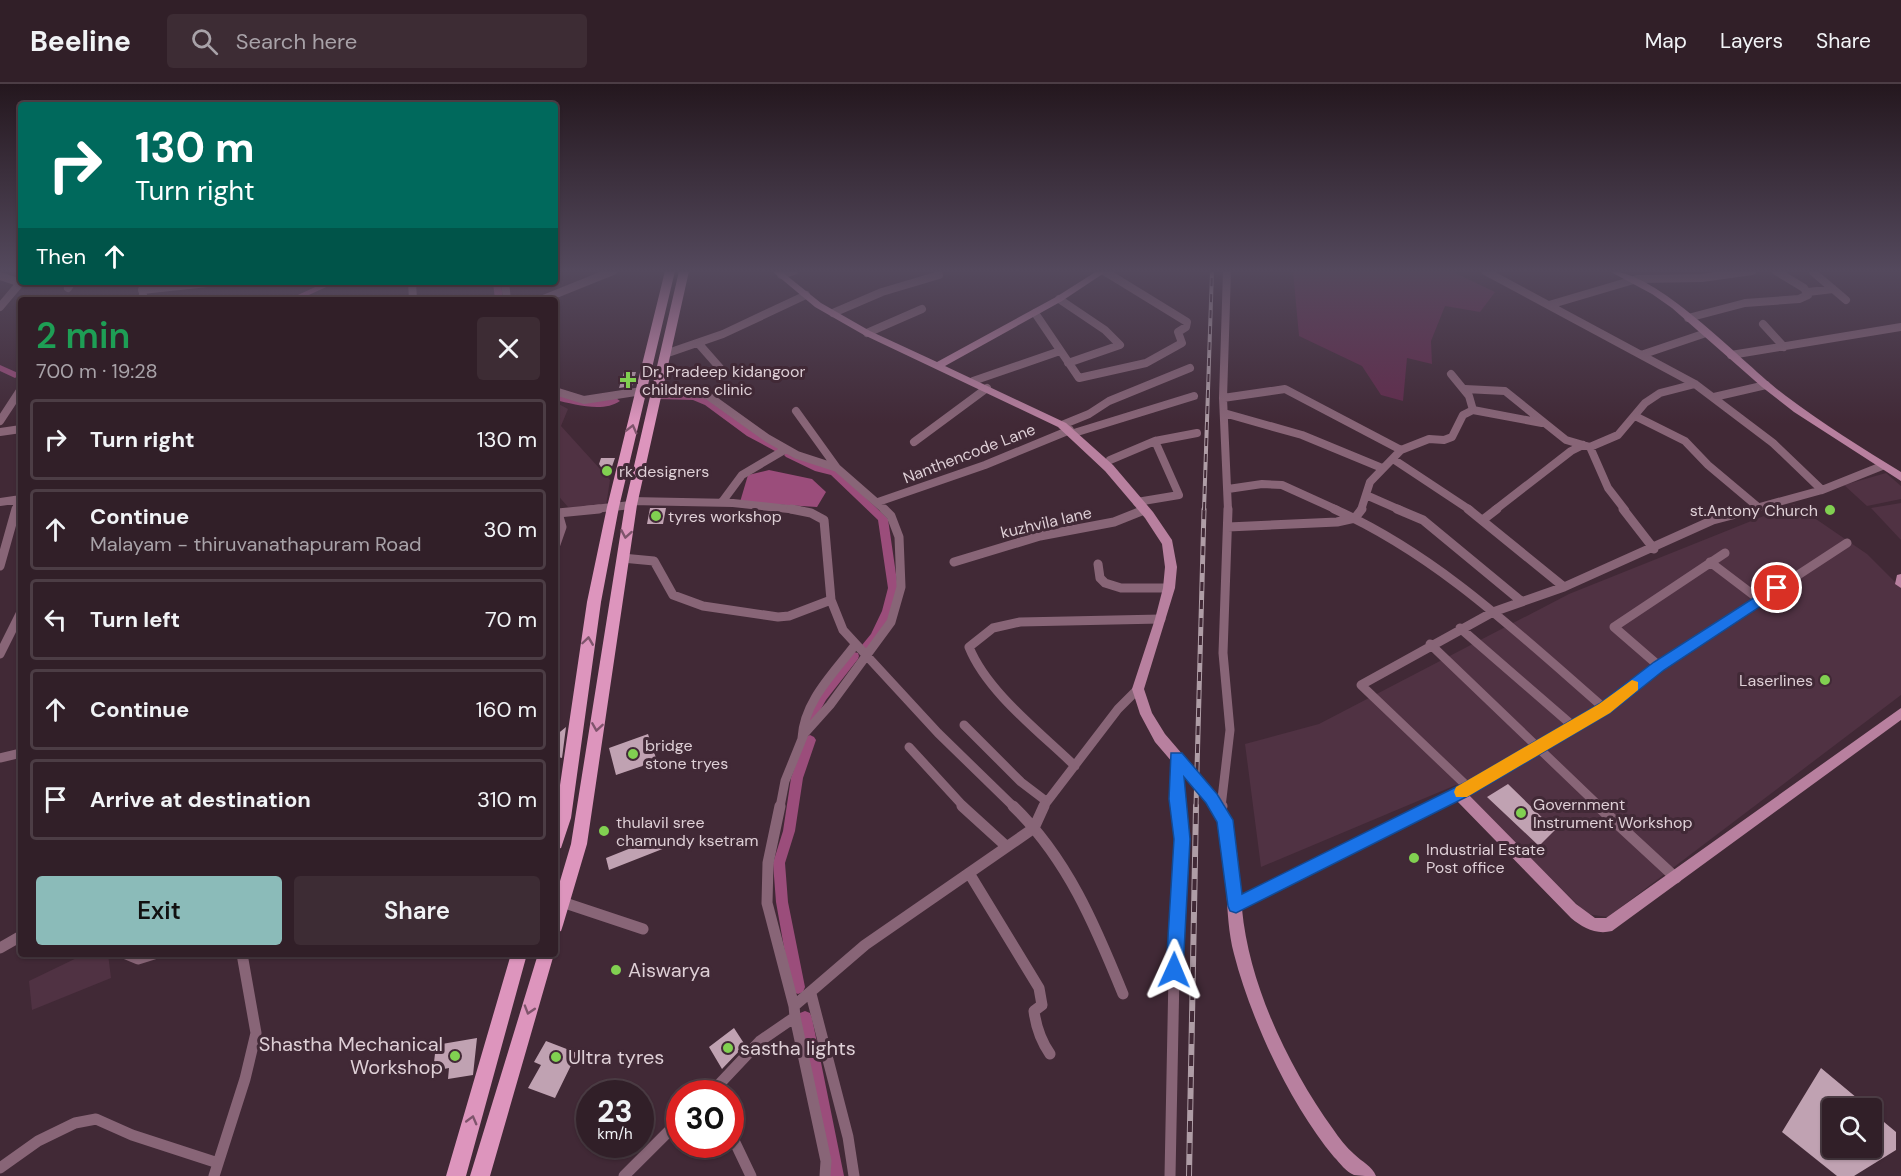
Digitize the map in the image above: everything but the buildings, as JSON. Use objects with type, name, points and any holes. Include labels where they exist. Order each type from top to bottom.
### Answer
[{"type":"main road","points":[[558,834],[563,818],[594,602],[613,507],[658,322]]},
{"type":"main road","points":[[558,915],[579,844],[631,503],[672,322]]},
{"type":"main road","points":[[456,1176],[518,957]]},
{"type":"main road","points":[[480,1176],[545,957]]},
{"type":"street","points":[[665,354],[723,334],[749,322]]},
{"type":"street","points":[[723,1080],[760,1041],[795,1012],[811,994],[865,945],[1034,828],[1046,801],[1118,709],[1138,689],[1169,588],[1171,567],[1168,543],[1109,468],[1068,429],[848,322]]},
{"type":"street","points":[[867,333],[892,322]]},
{"type":"street","points":[[940,365],[1019,322]]},
{"type":"street","points":[[1041,322],[1079,378],[1145,363],[1170,353],[1182,343],[1182,337],[1178,332],[1186,327],[1187,322]]},
{"type":"street","points":[[1068,363],[1120,345],[1093,322]]},
{"type":"street","points":[[1220,813],[1230,730],[1223,653],[1228,526],[1223,398],[1225,322]]},
{"type":"street","points":[[1580,322],[1695,384],[1714,397],[1773,443],[1822,490]]},
{"type":"street","points":[[1693,322],[1817,425],[1901,477]]},
{"type":"street","points":[[1763,324],[1784,347]]},
{"type":"street","points":[[1731,355],[1901,327]]},
{"type":"street","points":[[1641,355],[1656,348],[1706,333]]},
{"type":"street","points":[[698,343],[720,368]]},
{"type":"street","points":[[973,381],[1060,351]]},
{"type":"street","points":[[1068,429],[1109,401],[1190,368]]},
{"type":"street","points":[[1451,374],[1465,389],[1474,407],[1473,410]]},
{"type":"street","points":[[1484,519],[1571,451],[1618,435],[1645,403],[1660,393],[1695,384]]},
{"type":"street","points":[[1714,397],[1766,385]]},
{"type":"street","points":[[914,442],[987,388]]},
{"type":"street","points":[[1223,398],[1285,389],[1401,450]]},
{"type":"street","points":[[1465,389],[1505,391],[1542,423],[1572,444],[1587,446]]},
{"type":"street","points":[[558,392],[584,400],[642,391]]},
{"type":"street","points":[[657,395],[679,392],[706,395],[786,449],[837,468]]},
{"type":"street","points":[[0,421],[18,394]]},
{"type":"street","points":[[1068,429],[1194,396]]},
{"type":"street","points":[[1228,526],[1336,522],[1355,518],[1360,513],[1370,482],[1401,450],[1429,439],[1444,440],[1452,437],[1463,415],[1473,410],[1542,423]]},
{"type":"street","points":[[796,411],[837,468],[878,502],[891,516],[898,537],[901,587],[891,622],[830,705],[802,738],[785,781],[768,863],[767,903],[795,1012],[826,1161],[825,1176]]},
{"type":"street","points":[[1224,413],[1302,435],[1382,468]]},
{"type":"street","points":[[1635,416],[1685,441],[1708,465],[1758,507]]},
{"type":"street","points":[[0,432],[18,429]]},
{"type":"street","name":"Nanthencode Lane","points":[[878,502],[985,465],[1068,429]]},
{"type":"street","points":[[1110,460],[1155,441],[1197,433]]},
{"type":"street","name":"kuzhvila lane","points":[[954,562],[1040,536],[1114,522],[1141,506],[1179,495],[1155,441]]},
{"type":"street","points":[[1587,446],[1608,488],[1654,549]]},
{"type":"street","points":[[722,502],[734,480],[765,466],[786,449]]},
{"type":"street","points":[[1393,459],[1434,482],[1484,519],[1564,588]]},
{"type":"street","points":[[1882,466],[1822,490],[1713,520],[1654,549],[1564,588],[1493,612],[1430,644],[1361,685],[1464,791],[1571,909],[1596,926],[1612,924],[1901,713]]},
{"type":"street","points":[[1228,489],[1272,483],[1355,518],[1436,566],[1604,708]]},
{"type":"street","points":[[1366,495],[1423,520],[1521,601]]},
{"type":"street","points":[[0,502],[18,499]]},
{"type":"street","points":[[558,510],[613,507],[631,503],[722,502],[789,509],[820,516],[826,528],[831,600],[843,630],[949,745],[1034,828],[1052,850],[1078,892],[1099,935],[1123,994]]},
{"type":"street","points":[[0,566],[18,506]]},
{"type":"street","points":[[558,513],[562,527],[558,538]]},
{"type":"street","points":[[1236,906],[1464,791],[1604,708],[1659,666],[1847,543]]},
{"type":"street","points":[[1659,666],[1614,627],[1725,553]]},
{"type":"street","points":[[622,558],[651,558],[658,562],[674,596],[703,606],[778,617],[789,616],[831,600]]},
{"type":"street","points":[[1710,562],[1760,600]]},
{"type":"street","points":[[1098,564],[1100,578],[1106,585],[1117,588],[1169,588]]},
{"type":"street","points":[[1901,578],[1901,584]]},
{"type":"street","points":[[0,654],[18,617]]},
{"type":"street","points":[[1075,766],[1029,721],[1006,704],[973,658],[969,647],[993,628],[1020,622],[1161,619]]},
{"type":"street","points":[[1460,628],[1573,726]]},
{"type":"street","points":[[1430,644],[1536,748],[1676,878]]},
{"type":"street","points":[[802,738],[802,724],[808,711],[855,645]]},
{"type":"street","points":[[1138,689],[1146,714],[1160,738],[1212,799],[1225,820],[1242,954],[1269,1029],[1294,1082],[1330,1140],[1368,1176]]},
{"type":"street","points":[[964,725],[1021,782],[1046,801]]},
{"type":"street","points":[[909,747],[957,801],[1006,846]]},
{"type":"street","points":[[0,758],[18,754]]},
{"type":"street","points":[[1170,1176],[1175,924],[1182,839],[1175,778],[1177,758]]},
{"type":"street","points":[[969,873],[1039,988],[1042,1005],[1034,1011],[1034,1018],[1042,1042],[1050,1054]]},
{"type":"street","points":[[562,902],[643,929]]},
{"type":"street","points":[[0,948],[18,938]]},
{"type":"street","points":[[214,1176],[246,1079],[256,1033],[243,957]]},
{"type":"street","points":[[811,994],[848,1137],[854,1176]]},
{"type":"street","points":[[0,1167],[38,1141],[75,1123],[96,1119],[132,1135],[218,1163]]},
{"type":"street","points":[[628,1174],[666,1135]]},
{"type":"street","points":[[742,1158],[751,1176]]},
{"type":"shaded area","points":[[1298,322],[1439,322],[1431,341],[1432,364],[1407,358],[1403,401],[1381,395],[1362,366],[1299,336]]},
{"type":"shaded area","points":[[558,404],[568,409],[561,426],[610,480],[606,506],[568,507],[558,495]]},
{"type":"shaded area","points":[[769,470],[812,479],[826,492],[817,507],[740,502],[748,475]]},
{"type":"shaded area","points":[[1886,473],[1901,486],[1901,499],[1867,506],[1844,485]]},
{"type":"shaded area","points":[[1901,503],[1901,540],[1871,508]]},
{"type":"shaded area","points":[[1794,504],[1867,554],[1901,588],[1901,695],[1608,917],[1587,914],[1456,785],[1261,867],[1245,744],[1319,724],[1569,594]]},
{"type":"shaded area","points":[[79,957],[108,957],[111,978],[32,1010],[29,981]]},
{"type":"waterway","points":[[0,368],[15,375]]},
{"type":"waterway","points":[[660,397],[694,397],[708,403],[750,434],[778,449]]},
{"type":"waterway","points":[[558,398],[590,405],[616,401]]},
{"type":"waterway","points":[[789,455],[818,469],[834,472],[883,519],[893,588],[887,611],[875,637],[867,645]]},
{"type":"waterway","points":[[808,722],[822,697],[854,656]]},
{"type":"waterway","points":[[798,987],[782,902],[779,863],[789,831],[797,778],[810,740]]},
{"type":"waterway","points":[[805,1018],[837,1176]]},
{"type":"railway","points":[[1204,510],[1210,322]]},
{"type":"railway","points":[[1196,807],[1204,509]]},
{"type":"railway","points":[[1189,1176],[1196,806]]},
{"type":"slow traffic","points":[[1461,792],[1604,708],[1632,686]]},
{"type":"place","name":"Dr. Pradeep kidangoor childrens clinic","points":[[628,380]]},
{"type":"place","name":"rk designers","points":[[607,471]]},
{"type":"place","name":"st.Antony Church","points":[[1830,510]]},
{"type":"place","name":"tyres workshop","points":[[656,516]]},
{"type":"place","name":"Laserlines","points":[[1825,680]]},
{"type":"place","name":"bridge stone tryes","points":[[633,754]]},
{"type":"place","name":"Government Instrument Workshop","points":[[1521,813]]},
{"type":"place","name":"thulavil sree chamundy ksetram","points":[[604,831]]},
{"type":"place","name":"Industrial Estate Post office","points":[[1414,858]]},
{"type":"place","name":"Aiswarya","points":[[616,970]]},
{"type":"place","name":"sastha lights","points":[[728,1048]]},
{"type":"place","name":"Shastha Mechanical Workshop","points":[[455,1056]]},
{"type":"place","name":"Ultra tyres","points":[[556,1057]]},
{"type":"route","points":[[1174,970],[1175,924],[1182,839],[1175,767],[1177,757],[1212,799],[1225,820],[1236,906],[1469,788],[1604,708],[1659,666],[1777,588]]}]
